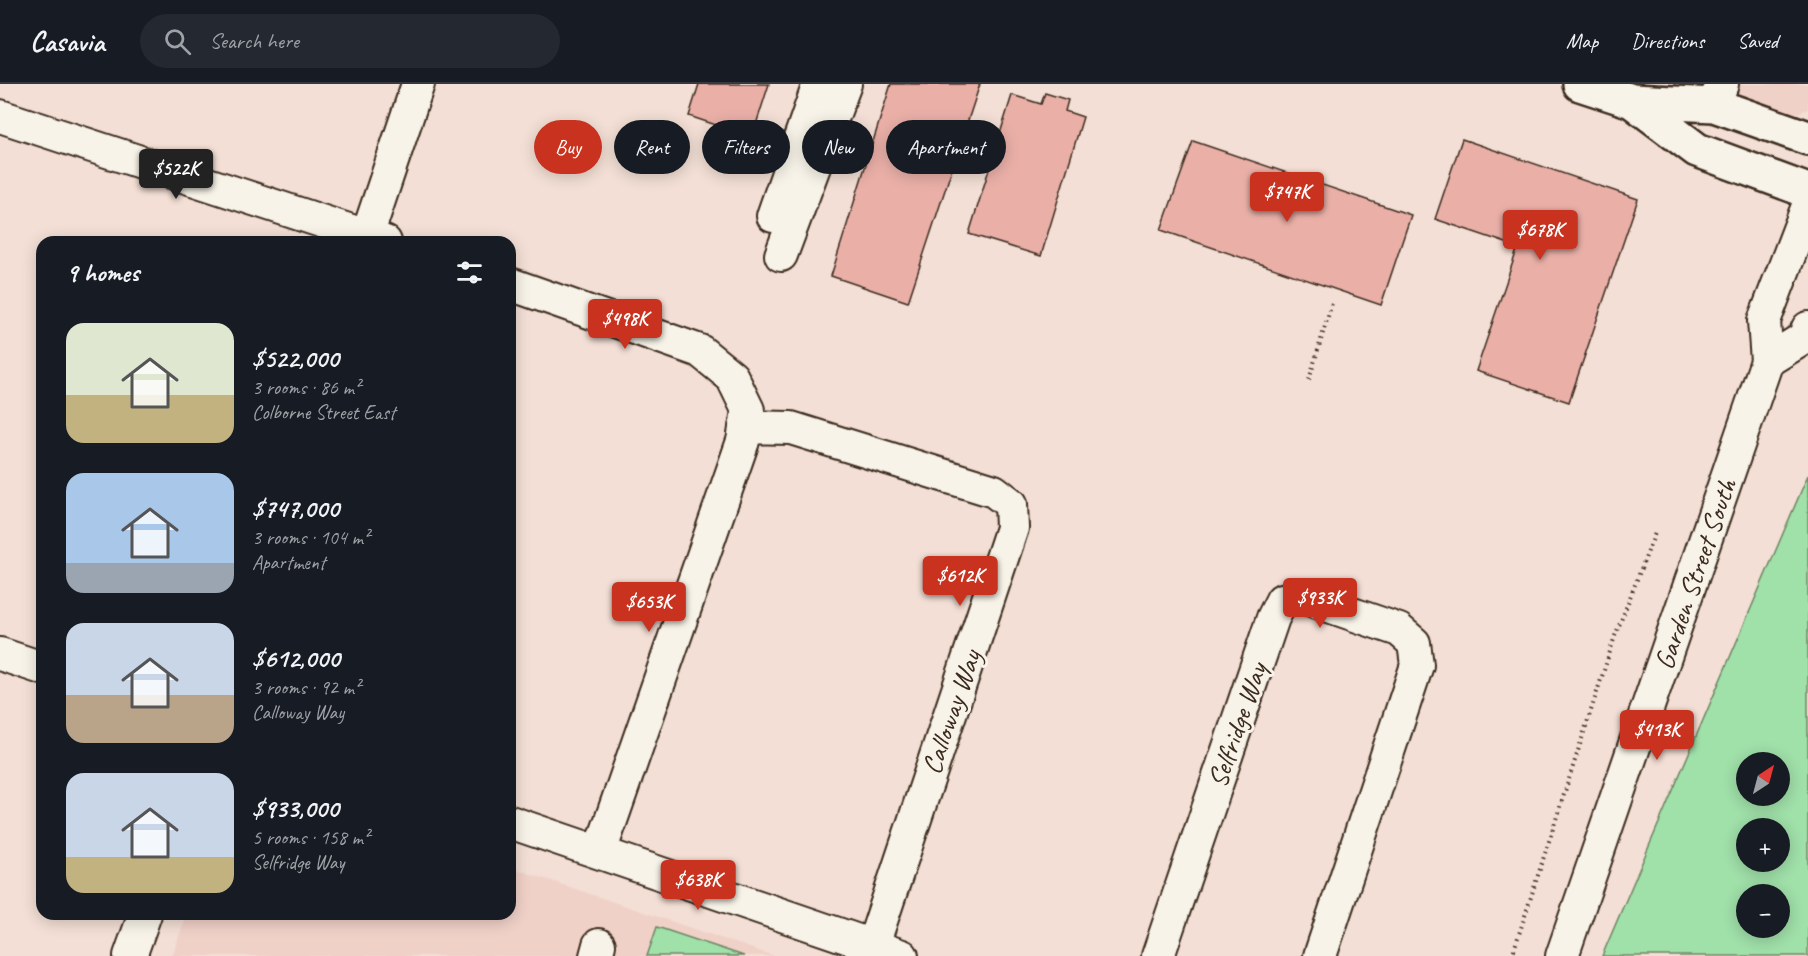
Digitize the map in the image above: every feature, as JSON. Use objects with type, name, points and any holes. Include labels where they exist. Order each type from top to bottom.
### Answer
[{"type":"main road","points":[[1580,84],[1632,101],[1697,150],[1808,191]]},
{"type":"main road","points":[[1632,101],[1718,95],[1808,138]]},
{"type":"street","points":[[373,236],[418,84]]},
{"type":"street","points":[[773,216],[819,84]]},
{"type":"street","points":[[781,255],[845,84]]},
{"type":"street","points":[[0,116],[360,236]]},
{"type":"street","name":"Garden Street South","points":[[1562,956],[1767,361],[1764,321],[1808,206]]},
{"type":"street","points":[[516,286],[700,351],[732,377],[748,410],[743,441],[600,852]]},
{"type":"street","points":[[1767,361],[1804,338],[1808,328]]},
{"type":"street","name":"Calloway Way","points":[[745,427],[791,428],[994,491],[1011,504],[1012,528],[873,945]]},
{"type":"street","name":"Selfridge Way","points":[[1158,956],[1273,618],[1282,600],[1300,596],[1399,630],[1414,643],[1417,665],[1320,956]]},
{"type":"street","points":[[0,654],[36,666]]},
{"type":"street","points":[[516,824],[902,956]]},
{"type":"street","points":[[130,956],[143,920]]},
{"type":"path","points":[[1309,380],[1332,303]]},
{"type":"path","points":[[1512,956],[1615,636],[1655,533]]},
{"type":"shaded area","points":[[1691,84],[1808,84],[1808,109],[1797,113],[1777,111]]},
{"type":"shaded area","points":[[516,869],[774,956],[172,956],[185,920],[516,920]]},
{"type":"green space","points":[[1808,475],[1808,956],[1602,956]]},
{"type":"green space","points":[[657,927],[744,956],[647,956]]},
{"type":"building","points":[[699,84],[769,84],[757,120],[702,120],[689,116]]},
{"type":"building","points":[[891,84],[980,84],[968,120],[886,120],[886,174],[950,174],[908,302],[831,276],[863,174],[874,174],[874,138]]},
{"type":"building","points":[[1045,93],[1068,100],[1065,111],[1083,117],[1041,256],[969,234],[988,174],[1006,174],[1004,120],[1012,95],[1041,104]]},
{"type":"building","points":[[1462,139],[1638,199],[1569,402],[1476,371],[1518,247],[1435,219]]},
{"type":"building","points":[[1193,141],[1411,215],[1381,305],[1161,230]]}]
